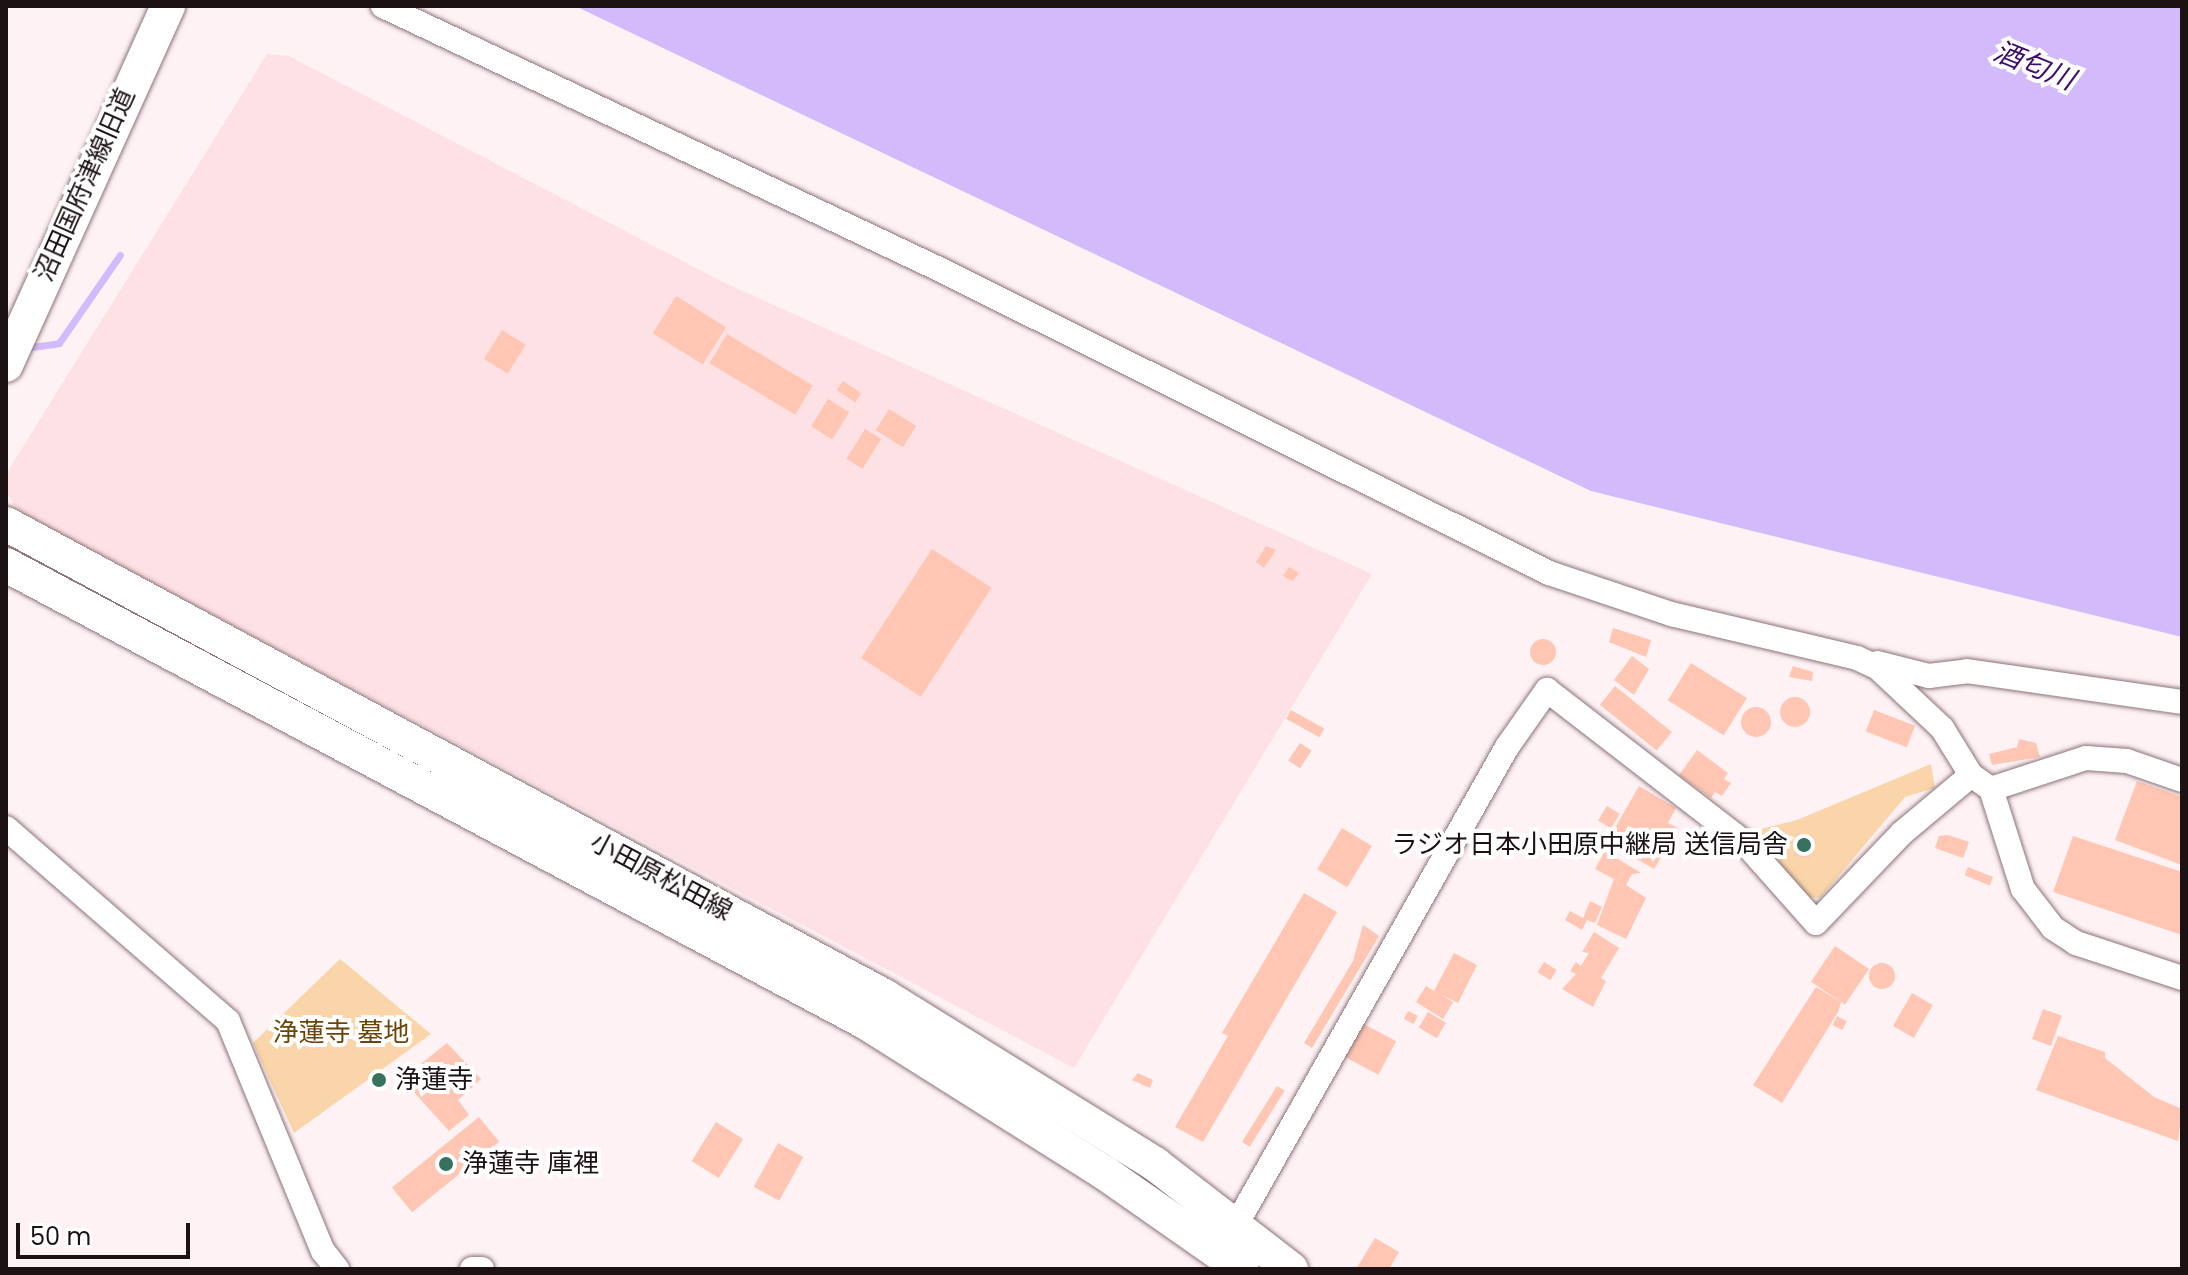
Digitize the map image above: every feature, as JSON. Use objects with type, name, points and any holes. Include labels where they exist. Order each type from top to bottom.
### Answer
[{"type":"main road","name":"沼田国府津線旧道","points":[[9,347],[168,6]]},
{"type":"main road","name":"小田原松田線","points":[[6,524],[884,996],[1044,1092],[1236,1225],[1291,1269]]},
{"type":"main road","name":"小田原松田線","points":[[6,565],[865,1022],[1105,1173],[1242,1269]]},
{"type":"street","points":[[383,6],[955,277],[1549,573],[1671,614],[1929,676],[1967,671],[2182,702]]},
{"type":"street","points":[[1857,658],[1904,690],[1942,728],[1981,782],[2023,889],[2053,928],[2076,943],[2182,978]]},
{"type":"street","points":[[1236,1225],[1507,747],[1547,690],[1744,842],[1816,923],[1902,833],[1981,782],[2086,758],[2127,761],[2182,780]]},
{"type":"street","points":[[6,828],[228,1021],[323,1251],[337,1269]]},
{"type":"street","points":[[472,1269],[482,1269]]},
{"type":"shaded area","points":[[267,54],[289,56],[725,283],[1372,574],[1074,1068],[19,513],[6,491],[6,474]]},
{"type":"green space","points":[[1931,764],[1935,788],[1905,797],[1820,898],[1802,897],[1756,830],[1797,820]]},
{"type":"green space","name":"浄蓮寺 墓地","points":[[340,959],[431,1034],[294,1133],[253,1043]]},
{"type":"water","name":"酒匂川","points":[[575,6],[2182,6],[2182,637],[1591,491]]},
{"type":"building","points":[[676,296],[726,327],[703,365],[653,333]]},
{"type":"building","points":[[502,330],[526,345],[508,374],[484,359]]},
{"type":"building","points":[[727,334],[813,386],[795,415],[709,363]]},
{"type":"building","points":[[843,381],[861,393],[855,402],[837,390]]},
{"type":"building","points":[[828,399],[849,412],[832,439],[811,426]]},
{"type":"building","points":[[889,409],[916,426],[903,447],[876,430]]},
{"type":"building","points":[[865,429],[881,439],[863,469],[846,459]]},
{"type":"building","points":[[1266,546],[1276,550],[1264,568],[1256,562]]},
{"type":"building","points":[[932,549],[992,588],[921,697],[861,658]]},
{"type":"building","points":[[1289,567],[1299,573],[1293,581],[1283,576]]},
{"type":"building","points":[[1613,628],[1651,640],[1646,657],[1609,642]]},
{"type":"building","points":[[1543,639],[1552,643],[1556,652],[1552,661],[1543,665],[1534,661],[1530,652],[1534,643]]},
{"type":"building","points":[[1632,656],[1649,669],[1634,695],[1614,680]]},
{"type":"building","points":[[1691,663],[1747,698],[1724,735],[1668,700]]},
{"type":"building","points":[[1793,666],[1813,672],[1812,681],[1789,677]]},
{"type":"building","points":[[1615,686],[1672,732],[1657,751],[1600,705]]},
{"type":"building","points":[[1795,697],[1806,701],[1810,712],[1806,723],[1795,727],[1784,723],[1780,712],[1784,701]]},
{"type":"building","points":[[1756,707],[1762,708],[1770,716],[1770,728],[1762,736],[1756,737],[1750,736],[1742,728],[1741,722],[1742,716],[1750,708]]},
{"type":"building","points":[[1291,710],[1324,728],[1319,737],[1286,719]]},
{"type":"building","points":[[1874,710],[1915,726],[1907,747],[1866,731]]},
{"type":"building","points":[[2019,739],[2036,743],[2040,757],[1992,765],[1989,754],[2017,747]]},
{"type":"building","points":[[1300,743],[1312,751],[1300,768],[1288,760]]},
{"type":"building","points":[[1697,750],[1728,773],[1724,779],[1731,783],[1722,796],[1715,792],[1711,798],[1679,775]]},
{"type":"building","points":[[2137,781],[2182,797],[2182,865],[2115,840]]},
{"type":"building","points":[[1639,786],[1676,808],[1668,823],[1678,828],[1654,869],[1607,842]]},
{"type":"building","points":[[1607,806],[1620,814],[1611,828],[1598,820]]},
{"type":"building","points":[[1342,828],[1372,846],[1347,887],[1317,869]]},
{"type":"building","name":"ラジオ日本小田原中継局 送信局舎","points":[[1798,833],[1814,836],[1809,859],[1794,856]]},
{"type":"building","points":[[1948,835],[1969,842],[1963,858],[1935,848],[1939,836]]},
{"type":"building","points":[[2073,836],[2182,872],[2182,935],[2053,892]]},
{"type":"building","points":[[1605,851],[1641,873],[1632,874],[1626,885],[1646,898],[1626,939],[1597,925],[1614,879],[1595,869]]},
{"type":"building","points":[[1968,867],[1993,877],[1990,885],[1965,875]]},
{"type":"building","points":[[1304,893],[1337,912],[1203,1142],[1175,1127],[1228,1036],[1222,1033]]},
{"type":"building","points":[[1590,901],[1602,907],[1595,923],[1587,920],[1582,930],[1565,920],[1570,911],[1583,918]]},
{"type":"building","points":[[1363,925],[1379,936],[1312,1048],[1304,1043],[1353,961]]},
{"type":"building","points":[[1594,932],[1619,948],[1601,978],[1606,981],[1593,1007],[1562,989],[1576,974],[1570,971],[1576,962],[1581,966],[1589,953],[1582,952]]},
{"type":"building","points":[[1835,946],[1869,969],[1845,1005],[1811,982]]},
{"type":"building","points":[[1454,953],[1477,965],[1458,1003],[1440,994],[1453,1002],[1443,1019],[1416,1002],[1426,986],[1434,991]]},
{"type":"building","points":[[1544,962],[1557,970],[1550,980],[1538,972]]},
{"type":"building","points":[[1882,963],[1891,967],[1895,976],[1891,985],[1882,989],[1873,985],[1869,976],[1873,967]]},
{"type":"building","points":[[1816,987],[1841,1002],[1838,1012],[1782,1103],[1753,1085]]},
{"type":"building","points":[[1912,993],[1933,1005],[1914,1038],[1893,1026]]},
{"type":"building","points":[[2043,1009],[2062,1016],[2051,1046],[2032,1039]]},
{"type":"building","points":[[1408,1011],[1418,1016],[1414,1024],[1404,1019]]},
{"type":"building","points":[[1428,1012],[1446,1023],[1437,1038],[1419,1027]]},
{"type":"building","points":[[1837,1016],[1847,1021],[1842,1030],[1832,1025]]},
{"type":"building","points":[[1360,1022],[1396,1041],[1378,1075],[1342,1056]]},
{"type":"building","points":[[2058,1036],[2105,1052],[2105,1058],[2154,1097],[2182,1109],[2178,1141],[2036,1090]]},
{"type":"building","points":[[447,1043],[481,1079],[458,1100],[469,1115],[449,1131],[402,1079]]},
{"type":"building","points":[[1138,1073],[1153,1080],[1150,1088],[1132,1080]]},
{"type":"building","points":[[1277,1086],[1285,1091],[1250,1147],[1242,1142]]},
{"type":"building","name":"浄蓮寺 庫裡","points":[[479,1117],[499,1142],[412,1212],[392,1187]]},
{"type":"building","points":[[716,1122],[743,1139],[719,1178],[692,1161]]},
{"type":"building","points":[[778,1143],[803,1157],[779,1201],[754,1187]]},
{"type":"building","points":[[1375,1238],[1399,1252],[1389,1269],[1356,1269]]},
{"type":"waterway","points":[[25,348],[59,343],[120,255]]},
{"type":"place","name":"ラジオ日本小田原中継局 送信局舎","points":[[1804,845]]},
{"type":"place","name":"浄蓮寺","points":[[379,1080]]},
{"type":"place","name":"浄蓮寺 庫裡","points":[[446,1164]]}]
